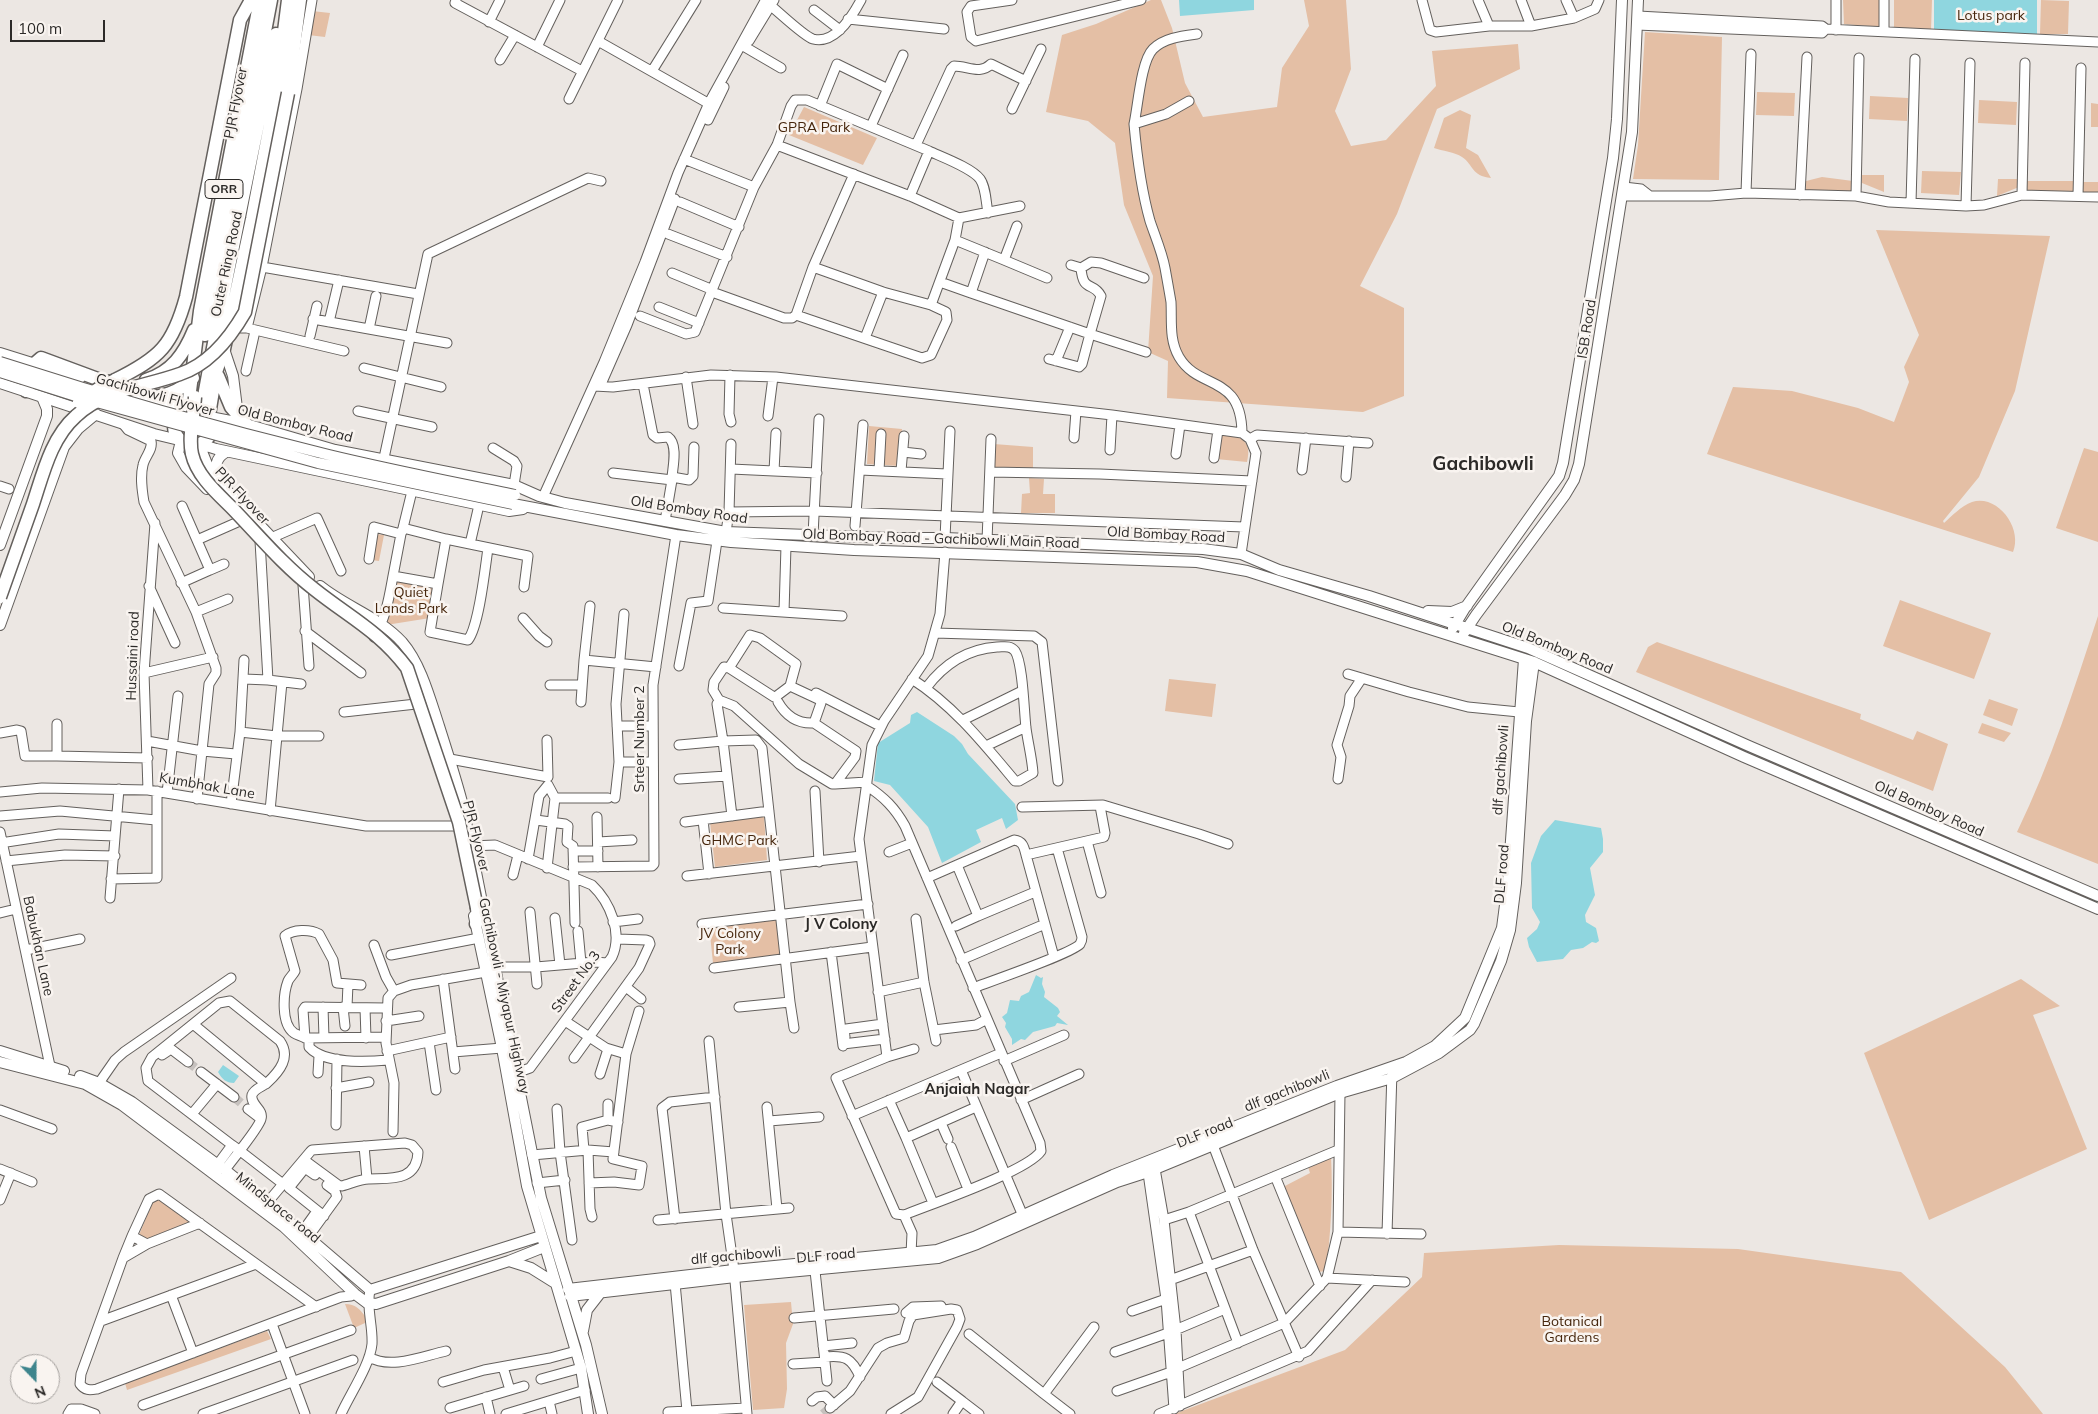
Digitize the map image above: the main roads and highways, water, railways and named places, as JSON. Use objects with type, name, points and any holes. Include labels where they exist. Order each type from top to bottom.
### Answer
[{"type":"highway","points":[[0,572],[52,431],[79,402],[98,389],[146,363],[165,346],[178,326],[186,297],[240,20],[251,0]]},
{"type":"highway","name":"Outer Ring Road","points":[[186,408],[193,378],[200,311],[260,0]]},
{"type":"highway","name":"PJR Flyover","points":[[271,0],[225,241],[210,306],[195,397],[191,440],[192,455],[199,471],[208,483],[292,570],[313,589],[372,630],[392,649],[407,668],[459,822],[480,915]]},
{"type":"highway","name":"PJR Flyover","points":[[282,0],[247,182],[231,250],[215,333],[203,402],[198,452],[206,472],[257,527],[338,602],[383,631],[400,647],[407,658],[417,678],[447,767],[462,822],[480,915]]},
{"type":"highway","name":"Outer Ring Road","points":[[209,416],[216,372],[224,349],[276,94],[288,0]]},
{"type":"highway","points":[[0,598],[56,441],[74,417],[91,404],[109,394],[182,374],[212,356],[231,336],[245,312],[288,92],[300,0]]},
{"type":"highway","points":[[26,391],[34,364],[41,358],[103,381],[129,383],[151,378],[173,366],[183,353],[200,311]]},
{"type":"highway","points":[[216,372],[224,395],[242,421]]},
{"type":"highway","points":[[143,398],[158,398],[172,394],[185,386],[193,378]]},
{"type":"highway","points":[[186,408],[200,408],[209,416],[212,432],[200,444],[189,445],[180,440],[174,428],[174,421],[177,415],[186,408]]},
{"type":"main road","name":"ISB Road","points":[[1450,635],[1467,606],[1559,476],[1566,452],[1613,158],[1617,120],[1622,0]]},
{"type":"main road","name":"ISB Road","points":[[1461,639],[1467,628],[1565,496],[1574,480],[1580,456],[1632,132],[1638,0]]},
{"type":"main road","points":[[224,349],[233,376],[242,421]]},
{"type":"main road","points":[[1583,350],[1597,352]]},
{"type":"main road","points":[[0,353],[143,398],[186,408]]},
{"type":"main road","name":"Gachibowli Flyover","points":[[0,362],[98,393],[242,433],[360,462],[514,495],[531,508]]},
{"type":"main road","name":"Gachibowli Flyover","points":[[0,372],[91,401],[318,463],[514,495],[546,494]]},
{"type":"main road","points":[[0,382],[124,424],[180,440]]},
{"type":"main road","points":[[0,546],[47,416],[47,409],[42,397]]},
{"type":"main road","points":[[0,625],[64,447],[78,429],[96,414]]},
{"type":"main road","name":"Old Bombay Road","points":[[209,416],[242,421],[296,440],[335,450],[384,458],[514,495]]},
{"type":"main road","name":"Gachibowli - Miyapur Highway","points":[[180,440],[178,453],[186,467],[303,585],[374,637],[390,652],[403,673],[416,704],[455,826],[495,967],[538,1183],[569,1293],[583,1334],[602,1414]]},
{"type":"main road","points":[[291,465],[296,440]]},
{"type":"main road","name":"Gachibowli - Miyapur Highway","points":[[200,444],[209,469],[217,480],[304,574],[326,591],[381,625],[402,643],[417,667],[431,700],[450,758],[471,846],[480,915],[478,938],[502,1048],[527,1186],[576,1351],[585,1390],[588,1414]]},
{"type":"main road","points":[[200,444],[226,452],[509,511],[531,508]]},
{"type":"main road","points":[[217,480],[216,462],[219,455],[226,452]]},
{"type":"main road","name":"Old Bombay Road","points":[[546,494],[665,521],[726,532],[945,538],[1203,549],[1241,554],[1266,564],[1528,648],[1573,666],[1749,746],[2098,896]]},
{"type":"main road","name":"Old Bombay Road - Gachibowli Main Road","points":[[531,508],[717,541],[854,550],[1197,562],[1220,565],[1262,576],[1461,639]]},
{"type":"main road","points":[[1262,576],[1266,564]]},
{"type":"main road","points":[[1486,634],[1478,623],[1493,593]]},
{"type":"main road","points":[[1408,608],[1446,612],[1467,606]]},
{"type":"main road","name":"Old Bombay Road","points":[[1461,639],[1529,660],[1744,757],[2098,909]]},
{"type":"main road","name":"dlf gachibowli","points":[[1470,1021],[1502,928],[1508,882],[1519,712],[1529,660]]},
{"type":"main road","name":"DLF road","points":[[569,1293],[601,1292],[676,1284],[734,1273],[816,1271],[924,1260],[953,1254],[1084,1198],[1151,1165],[1213,1145],[1439,1052],[1470,1030],[1470,1021],[1501,961],[1510,930],[1516,883],[1529,660]]},
{"type":"main road","points":[[2020,876],[2026,865]]},
{"type":"main road","name":"Mindspace road","points":[[0,1051],[99,1083],[132,1102],[222,1167],[305,1234],[368,1289],[541,1236]]},
{"type":"main road","name":"Mindspace road","points":[[0,1063],[85,1084],[122,1105],[284,1227],[353,1295],[367,1303],[376,1304],[508,1261]]},
{"type":"main road","name":"dlf gachibowli","points":[[569,1293],[580,1287],[911,1254],[951,1246],[1151,1165],[1337,1086],[1392,1072]]},
{"type":"main road","points":[[508,1261],[544,1247]]},
{"type":"main road","points":[[508,1261],[531,1268],[555,1283]]},
{"type":"main road","points":[[583,1334],[587,1310],[601,1292]]},
{"type":"water","points":[[1179,0],[1254,0],[1254,10],[1180,16]]},
{"type":"water","name":"Lotus park","points":[[1934,0],[2037,0],[2037,34],[1934,31]]},
{"type":"water","points":[[917,712],[954,736],[962,744],[968,754],[1015,804],[1018,820],[1006,829],[1002,818],[976,830],[981,842],[942,863],[928,827],[890,785],[874,781],[878,743],[910,723],[911,715]]},
{"type":"water","points":[[1555,820],[1601,828],[1603,852],[1590,868],[1595,895],[1585,915],[1586,922],[1596,928],[1599,941],[1596,943],[1592,942],[1583,948],[1571,950],[1563,959],[1537,962],[1529,947],[1527,938],[1537,929],[1540,922],[1532,908],[1531,863],[1541,836]]},
{"type":"water","points":[[1036,975],[1041,978],[1043,977],[1044,997],[1058,1008],[1060,1012],[1057,1016],[1068,1025],[1057,1023],[1055,1026],[1033,1032],[1025,1040],[1021,1039],[1012,1045],[1012,1039],[1002,1017],[1007,1013],[1010,1000],[1019,1001],[1021,996],[1029,992]]},
{"type":"water","points":[[223,1065],[239,1076],[234,1083],[223,1079],[218,1072]]},
{"type":"tunnel","points":[[188,1062],[201,1072]]},
{"type":"tunnel","points":[[234,1097],[248,1109]]},
{"type":"tunnel","points":[[823,1414],[830,1408]]},
{"type":"district","name":"Gachibowli","points":[[1483,464]]},
{"type":"district","name":"J V Colony","points":[[841,924]]},
{"type":"district","name":"Anjaiah Nagar","points":[[977,1089]]},
{"type":"park label","name":"GPRA Park","points":[[814,128]]},
{"type":"park label","name":"Quiet Lands Park","points":[[411,602]]},
{"type":"park label","name":"GHMC Park","points":[[739,841]]},
{"type":"park label","name":"JV Colony Park","points":[[730,942]]},
{"type":"park label","name":"Botanical Gardens","points":[[1572,1330]]}]
